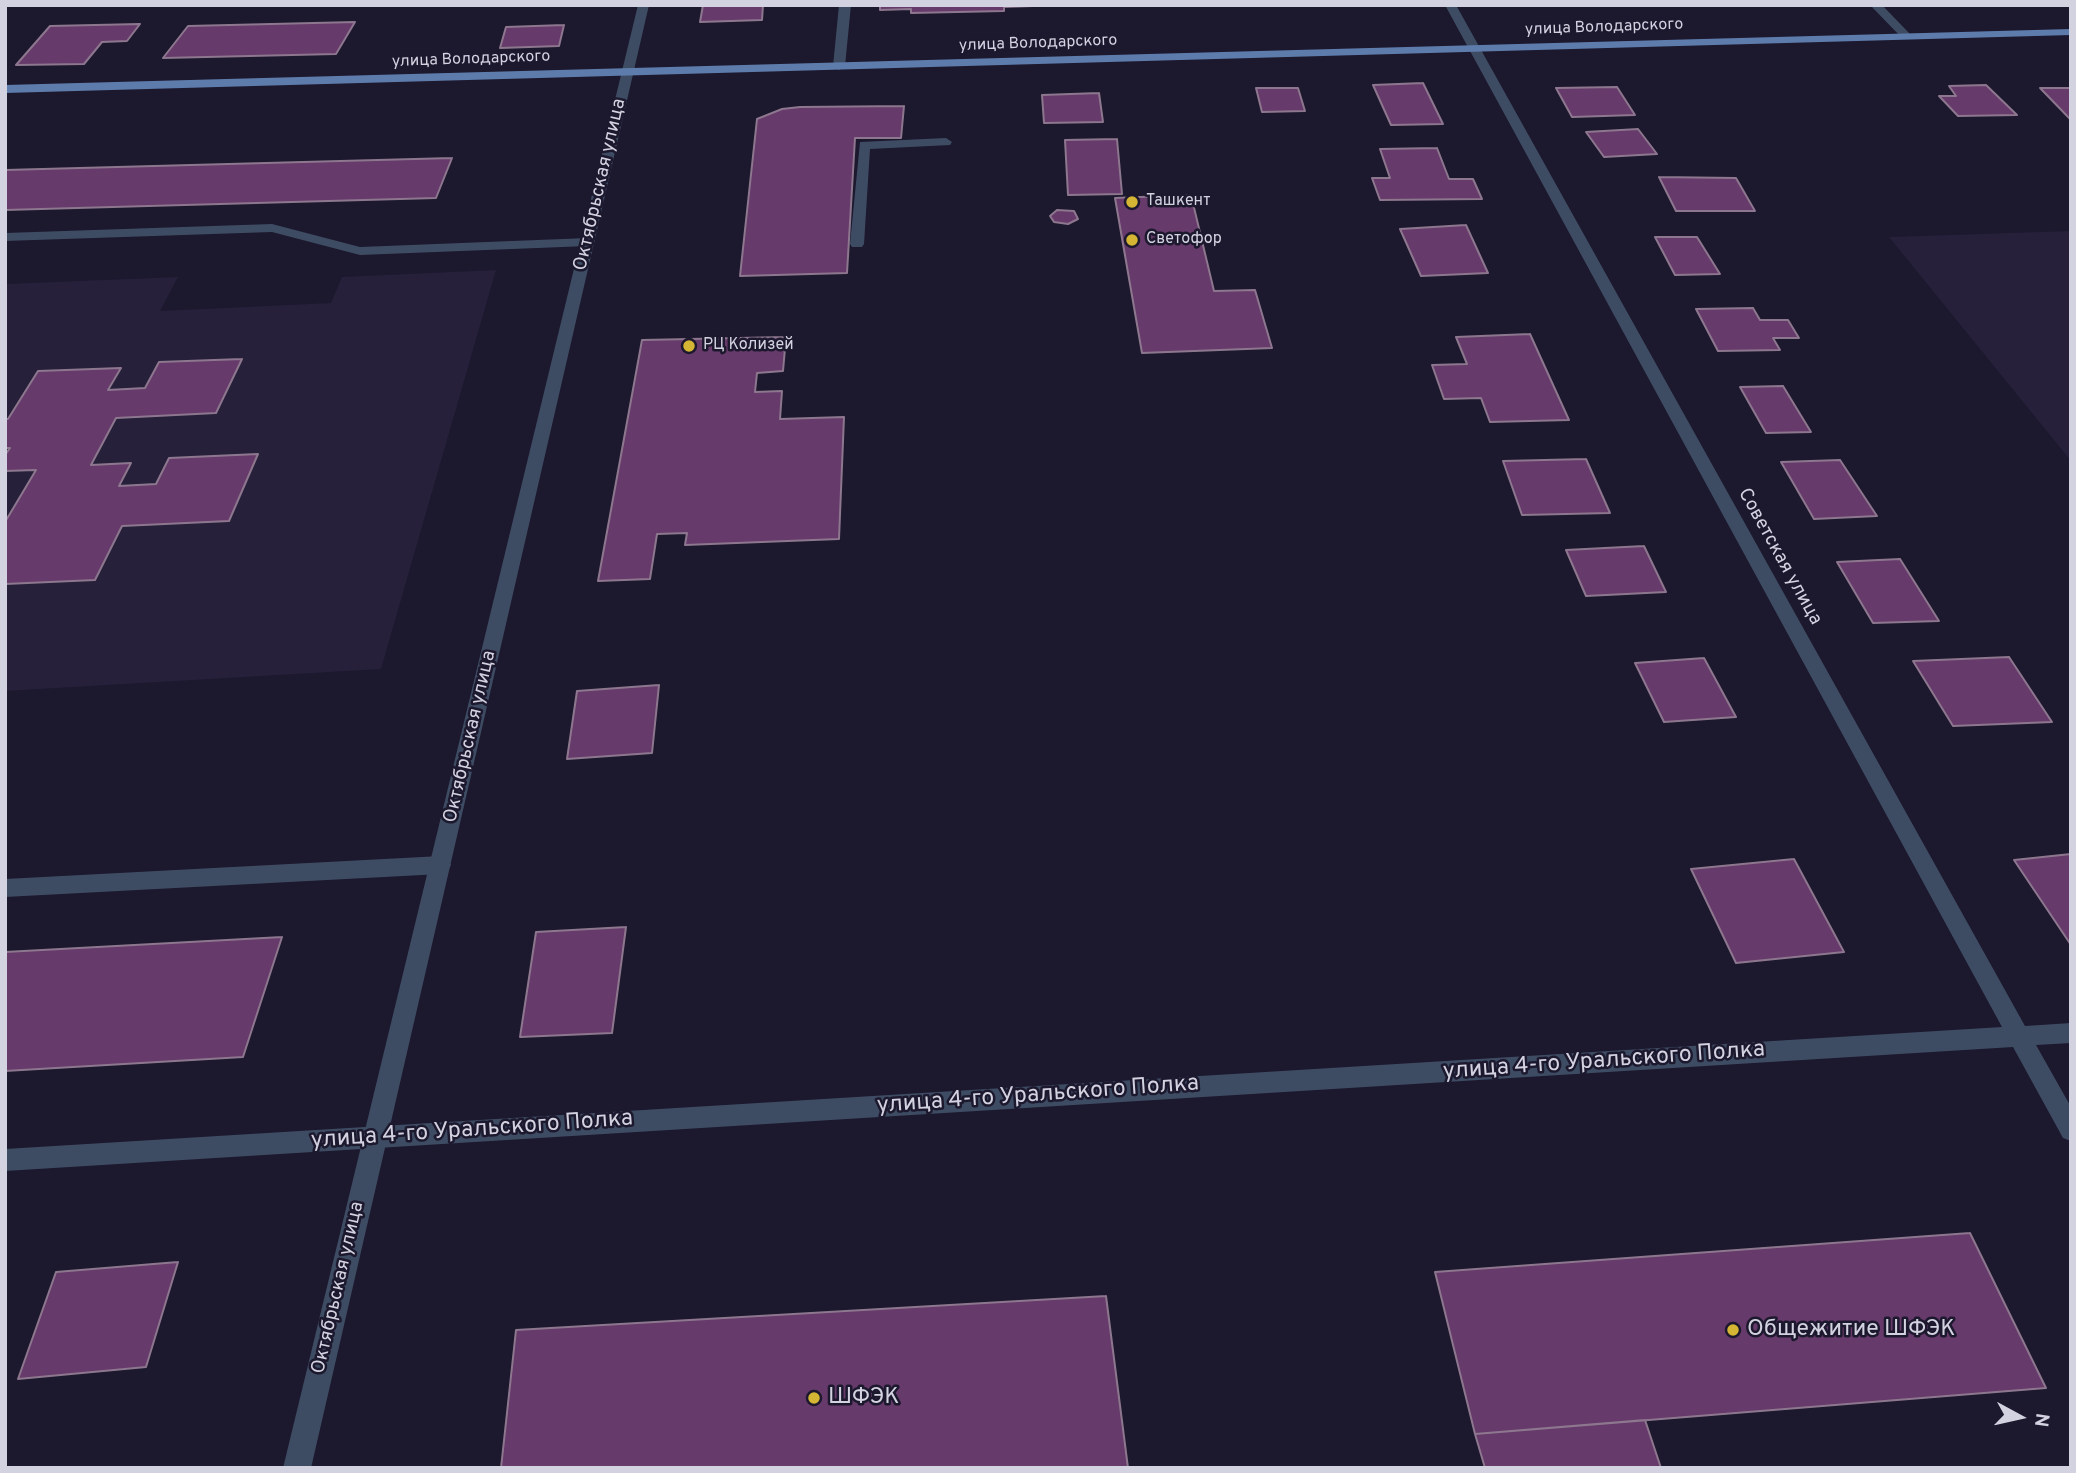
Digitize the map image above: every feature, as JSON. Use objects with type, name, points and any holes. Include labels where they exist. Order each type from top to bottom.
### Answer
[{"type":"main road","name":"улица Володарского","points":[[5,89],[2071,32]]},
{"type":"street","name":"Октябрьская улица","points":[[296,1468],[644,5]]},
{"type":"street","points":[[839,66],[845,5]]},
{"type":"street","name":"Советская улица","points":[[1450,5],[2071,1130]]},
{"type":"street","points":[[1875,5],[1906,36]]},
{"type":"street","points":[[856,244],[864,145],[946,142]]},
{"type":"street","points":[[5,237],[272,228],[360,251],[588,242]]},
{"type":"street","points":[[5,888],[440,865]]},
{"type":"street","name":"улица 4-го Уральского Полка","points":[[5,1160],[2071,1033]]},
{"type":"shaded area","points":[[2071,231],[2071,461],[1889,237]]},
{"type":"shaded area","points":[[496,270],[381,669],[5,691],[5,284],[178,277],[160,311],[331,303],[342,277]]},
{"type":"building","points":[[703,5],[763,5],[762,20],[700,22]]},
{"type":"building","points":[[880,5],[1033,6],[1004,7],[1004,11],[911,13],[911,9],[880,10]]},
{"type":"building","points":[[355,22],[336,54],[163,58],[188,26]]},
{"type":"building","points":[[140,24],[127,41],[102,42],[84,64],[16,65],[50,26]]},
{"type":"building","points":[[564,25],[559,46],[500,48],[506,27]]},
{"type":"building","points":[[1423,83],[1443,124],[1391,125],[1373,85]]},
{"type":"building","points":[[1986,85],[2017,115],[1958,116],[1939,96],[1956,96],[1949,86]]},
{"type":"building","points":[[1617,87],[1635,115],[1572,117],[1556,88]]},
{"type":"building","points":[[1256,88],[1298,88],[1305,111],[1262,112]]},
{"type":"building","points":[[2040,88],[2071,88],[2071,120]]},
{"type":"building","points":[[1099,93],[1103,122],[1044,123],[1042,95]]},
{"type":"building","points":[[904,106],[901,138],[855,138],[847,273],[740,276],[757,119],[782,109],[800,107]]},
{"type":"building","points":[[1638,129],[1657,154],[1604,157],[1586,132]]},
{"type":"building","points":[[1117,139],[1122,194],[1068,195],[1065,140]]},
{"type":"building","points":[[1437,148],[1449,179],[1473,179],[1482,199],[1380,200],[1372,178],[1390,178],[1380,149]]},
{"type":"building","points":[[452,158],[436,198],[5,210],[5,170]]},
{"type":"building","points":[[1659,177],[1736,178],[1755,211],[1676,211]]},
{"type":"building","points":[[1191,195],[1214,291],[1255,290],[1272,348],[1142,353],[1115,198]]},
{"type":"building","points":[[1057,210],[1074,211],[1078,219],[1068,224],[1054,222],[1050,216]]},
{"type":"building","points":[[1466,225],[1488,273],[1421,276],[1400,229]]},
{"type":"building","points":[[1655,237],[1697,237],[1720,274],[1675,275]]},
{"type":"building","points":[[1753,308],[1760,320],[1788,320],[1799,338],[1773,338],[1780,350],[1718,351],[1696,309]]},
{"type":"building","points":[[1530,334],[1569,420],[1490,422],[1481,398],[1444,399],[1432,365],[1467,364],[1456,337]]},
{"type":"building","points":[[786,337],[783,371],[757,373],[755,392],[782,391],[780,419],[844,417],[839,539],[685,545],[687,533],[657,534],[650,579],[598,581],[642,340]]},
{"type":"building","points":[[242,359],[216,413],[116,418],[91,465],[131,463],[119,486],[156,484],[169,458],[258,454],[229,521],[122,526],[95,580],[5,584],[5,522],[36,470],[5,471],[5,455],[10,448],[5,448],[5,419],[8,419],[38,371],[121,368],[108,390],[145,388],[159,362]]},
{"type":"building","points":[[1783,386],[1811,432],[1766,433],[1740,387]]},
{"type":"building","points":[[1586,459],[1610,513],[1522,515],[1503,461]]},
{"type":"building","points":[[1840,460],[1877,516],[1814,519],[1781,462]]},
{"type":"building","points":[[1644,546],[1666,592],[1586,596],[1566,550]]},
{"type":"building","points":[[1900,559],[1939,621],[1873,623],[1837,562]]},
{"type":"building","points":[[2009,657],[2052,722],[1953,726],[1913,661]]},
{"type":"building","points":[[1704,658],[1736,717],[1664,722],[1635,663]]},
{"type":"building","points":[[659,685],[652,753],[567,759],[577,691]]},
{"type":"building","points":[[2071,854],[2071,945],[2014,860]]},
{"type":"building","points":[[1794,859],[1844,952],[1736,963],[1691,869]]},
{"type":"building","points":[[626,927],[612,1033],[520,1037],[536,932]]},
{"type":"building","points":[[282,937],[243,1057],[5,1071],[5,952]]},
{"type":"building","name":"Общежитие ШФЭК","points":[[1970,1233],[2046,1388],[1475,1434],[1435,1272]]},
{"type":"building","points":[[178,1262],[146,1367],[18,1379],[56,1272]]},
{"type":"building","name":"ШФЭК","points":[[1106,1296],[1128,1468],[501,1468],[516,1330]]},
{"type":"building","points":[[1645,1420],[1661,1468],[1485,1468],[1475,1434]]},
{"type":"place","name":"Ташкент","points":[[1132,202]]},
{"type":"place","name":"Светофор","points":[[1132,240]]},
{"type":"place","name":"РЦ Колизей","points":[[689,346]]},
{"type":"place","name":"Общежитие ШФЭК","points":[[1733,1330]]},
{"type":"place","name":"ШФЭК","points":[[814,1398]]}]
